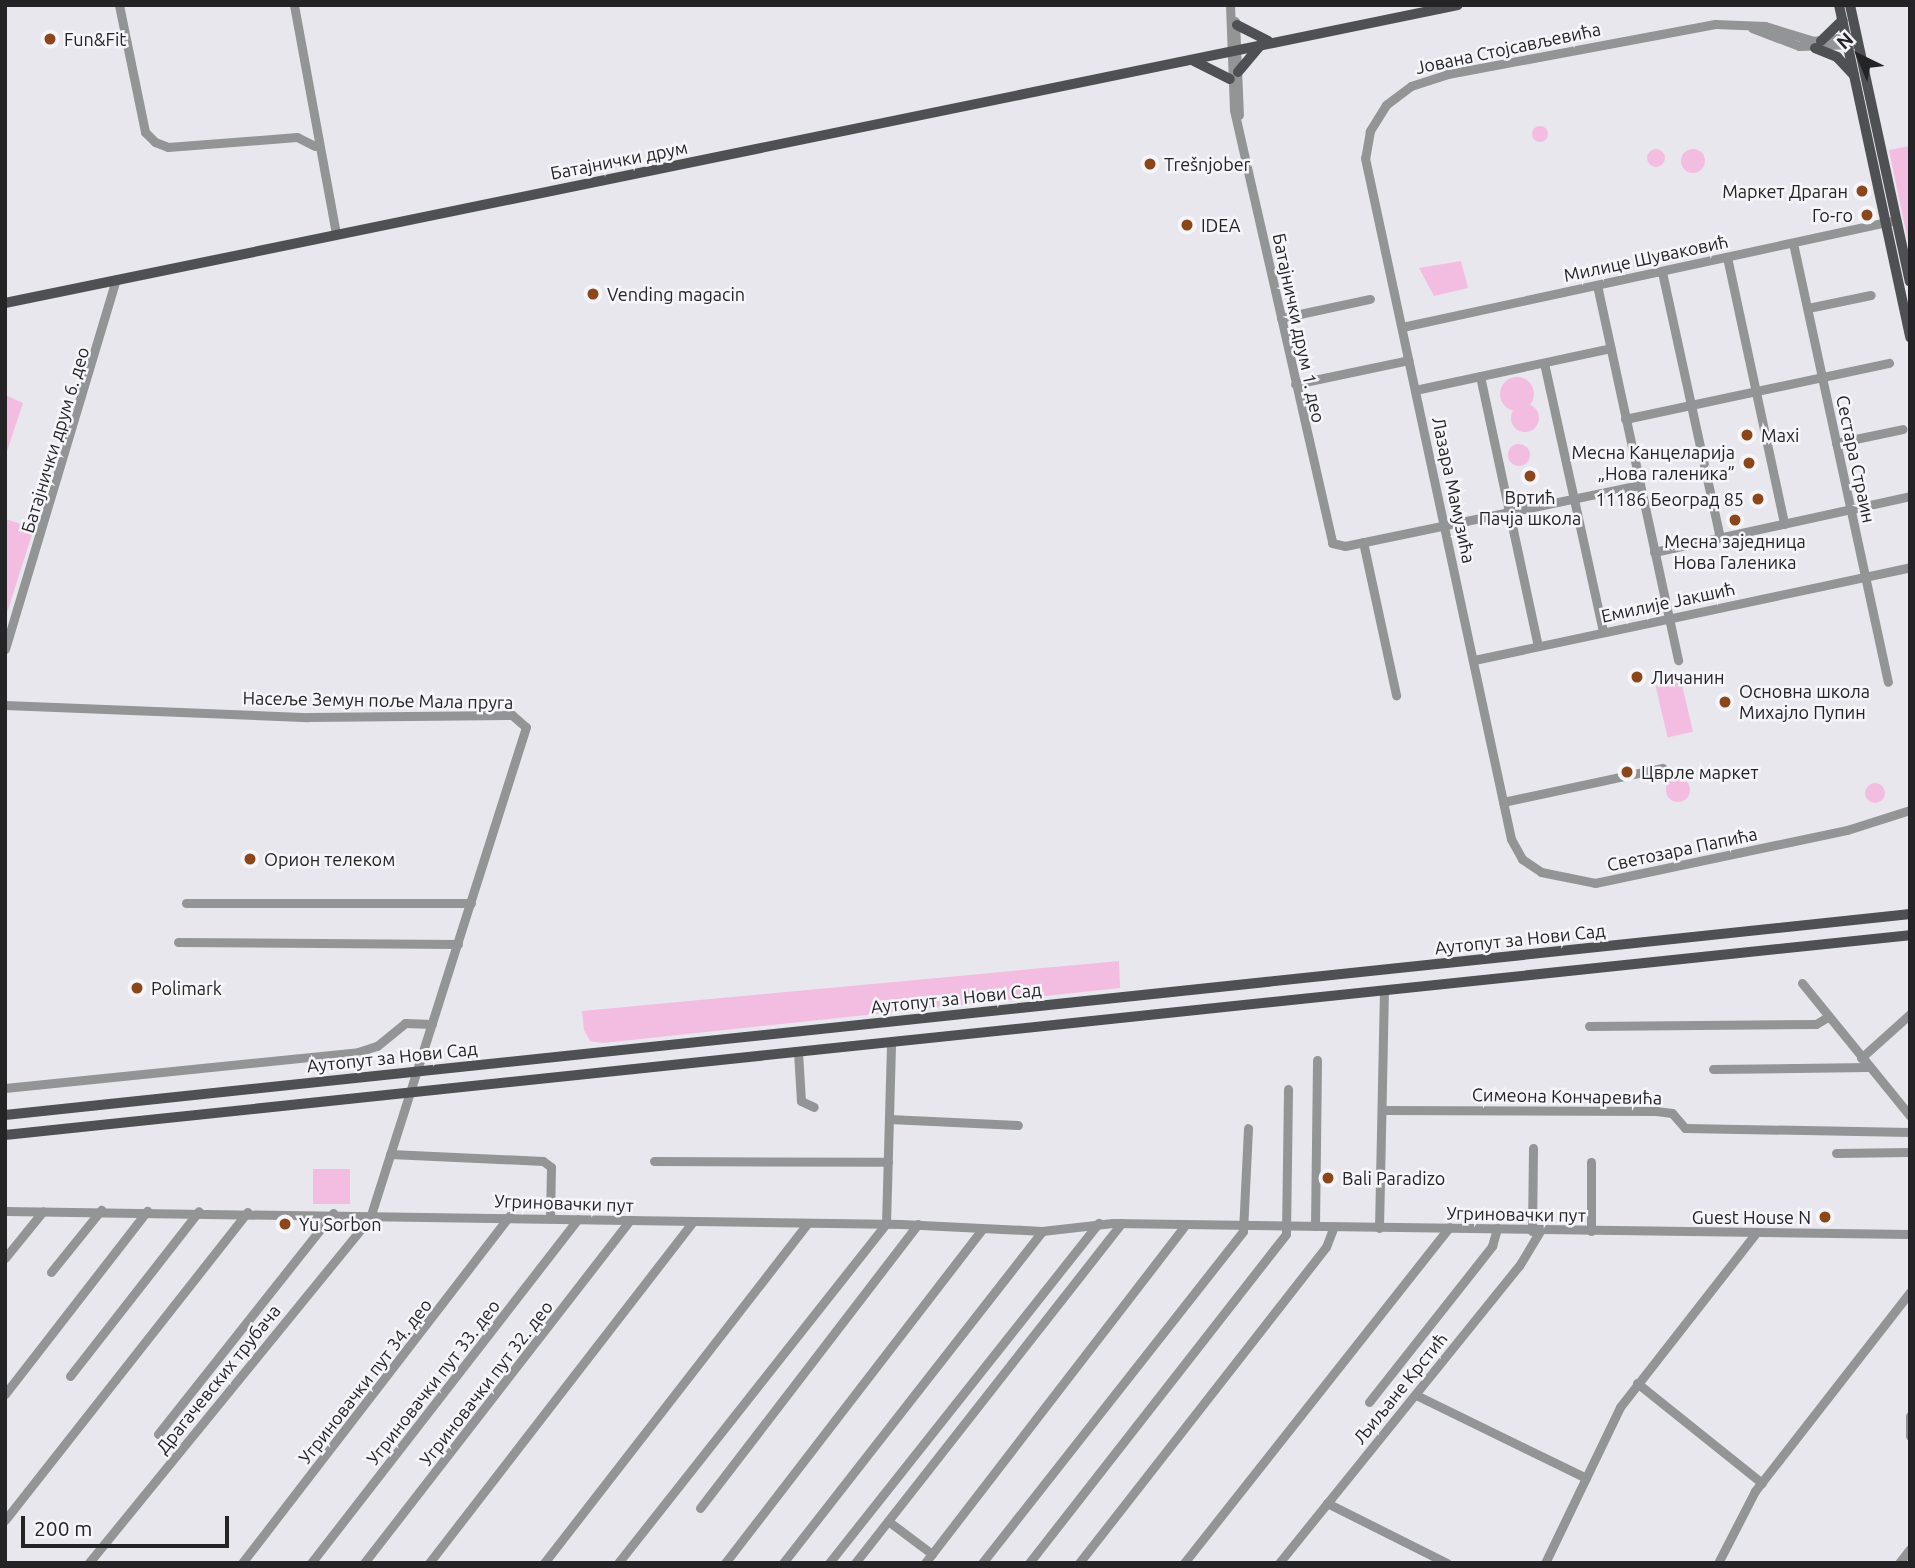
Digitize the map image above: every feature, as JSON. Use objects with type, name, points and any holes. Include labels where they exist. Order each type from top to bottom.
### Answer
[{"type":"main road","name":"Батајнички друм","points":[[5,303],[1270,41],[1458,5]]},
{"type":"main road","points":[[1839,5],[1853,40],[1891,221],[1910,337]]},
{"type":"main road","points":[[1850,5],[1856,77],[1891,221],[1910,282]]},
{"type":"main road","points":[[1843,20],[1818,44],[1837,57],[1856,77]]},
{"type":"main road","points":[[1237,25],[1270,41]]},
{"type":"main road","points":[[1188,60],[1218,68],[1234,76],[1247,55],[1270,41]]},
{"type":"main road","name":"Аутопут за Нови Сад","points":[[5,1115],[1910,914]]},
{"type":"main road","points":[[5,1135],[1910,935]]},
{"type":"street","points":[[119,5],[145,132],[155,142],[168,147],[297,137],[315,146]]},
{"type":"street","points":[[294,5],[319,131],[315,146],[336,233]]},
{"type":"street","points":[[1230,8],[1237,25],[1234,50]]},
{"type":"street","points":[[1230,8],[1234,50]]},
{"type":"street","name":"Јована Стојсављевића","points":[[1402,327],[1365,159],[1374,121],[1393,97],[1434,78],[1574,48],[1715,24],[1748,25],[1818,44],[1853,40]]},
{"type":"street","name":"Батајнички друм 1. део","points":[[1234,50],[1239,124],[1329,540],[1339,547],[1363,542]]},
{"type":"street","name":"Милице Шуваковић","points":[[1402,327],[1891,221]]},
{"type":"street","name":"Сестара Страин","points":[[1793,243],[1888,682]]},
{"type":"street","points":[[1727,257],[1784,524]]},
{"type":"street","points":[[1662,272],[1720,538]]},
{"type":"street","name":"Батајнички друм 6. део","points":[[5,649],[116,279]]},
{"type":"street","points":[[1597,285],[1678,660]]},
{"type":"street","points":[[1808,308],[1871,295]]},
{"type":"street","points":[[1280,318],[1370,299]]},
{"type":"street","name":"Лазара Мамузића","points":[[1402,327],[1474,660]]},
{"type":"street","points":[[1415,390],[1611,348]]},
{"type":"street","points":[[1295,384],[1409,360]]},
{"type":"street","points":[[1544,363],[1603,632]]},
{"type":"street","points":[[1625,419],[1889,363]]},
{"type":"street","points":[[1480,376],[1538,646]]},
{"type":"street","points":[[1836,443],[1903,429]]},
{"type":"street","points":[[1396,695],[1363,542],[1639,485]]},
{"type":"street","points":[[1654,552],[1910,496]]},
{"type":"street","name":"Емилије Јакшић","points":[[1474,660],[1910,567]]},
{"type":"street","name":"Светозара Папића","points":[[1474,660],[1511,839],[1526,863],[1595,883],[1847,830],[1910,810]]},
{"type":"street","name":"Насеље Земун поље Мала пруга","points":[[5,705],[308,717],[519,716],[525,733],[408,1093],[372,1215]]},
{"type":"street","points":[[1503,802],[1662,768]]},
{"type":"street","points":[[186,903],[471,903]]},
{"type":"street","points":[[178,942],[458,944]]},
{"type":"street","points":[[1802,984],[1826,1018],[1910,1116]]},
{"type":"street","points":[[1379,1228],[1384,992]]},
{"type":"street","points":[[1861,1058],[1910,1014]]},
{"type":"street","points":[[1589,1026],[1816,1024],[1826,1018]]},
{"type":"street","points":[[5,1088],[358,1052],[377,1046],[405,1023],[432,1024]]},
{"type":"street","points":[[618,1563],[886,1224],[891,1043]]},
{"type":"street","points":[[798,1052],[801,1101],[814,1107]]},
{"type":"street","points":[[1315,1226],[1317,1060]]},
{"type":"street","points":[[1713,1069],[1868,1067]]},
{"type":"street","points":[[1029,1563],[1288,1226],[1288,1089]]},
{"type":"street","name":"Симеона Кончаревића","points":[[1383,1111],[1656,1111],[1672,1113],[1682,1128],[1910,1132]]},
{"type":"street","points":[[889,1119],[1018,1125]]},
{"type":"street","points":[[982,1563],[1245,1228],[1248,1128]]},
{"type":"street","points":[[1533,1147],[1536,1231]]},
{"type":"street","points":[[1836,1153],[1910,1152]]},
{"type":"street","points":[[390,1154],[544,1161],[551,1167],[550,1217]]},
{"type":"street","points":[[654,1161],[888,1162]]},
{"type":"street","points":[[1591,1162],[1591,1231]]},
{"type":"street","points":[[51,1272],[101,1210]]},
{"type":"street","name":"Угриновачки пут","points":[[5,1211],[509,1216],[693,1222],[918,1224],[1042,1231],[1098,1223],[1122,1223],[1245,1228],[1449,1227],[1536,1231],[1910,1234]]},
{"type":"street","points":[[5,1258],[43,1211]]},
{"type":"street","points":[[5,1394],[147,1211]]},
{"type":"street","points":[[70,1376],[199,1211]]},
{"type":"street","points":[[5,1520],[247,1212]]},
{"type":"street","points":[[158,1434],[333,1213]]},
{"type":"street","name":"Драгачевских трубача","points":[[89,1563],[372,1215]]},
{"type":"street","name":"Угриновачки пут 34. део","points":[[242,1563],[509,1216]]},
{"type":"street","name":"Угриновачки пут 33. део","points":[[311,1563],[578,1219]]},
{"type":"street","name":"Угриновачки пут 32. део","points":[[364,1563],[630,1220]]},
{"type":"street","points":[[429,1563],[693,1222]]},
{"type":"street","points":[[828,1563],[1098,1223]]},
{"type":"street","points":[[855,1563],[1122,1223]]},
{"type":"street","points":[[544,1563],[807,1224]]},
{"type":"street","points":[[700,1508],[918,1224]]},
{"type":"street","points":[[1079,1563],[1325,1247],[1334,1226]]},
{"type":"street","points":[[925,1563],[1184,1227]]},
{"type":"street","points":[[1184,1563],[1449,1227]]},
{"type":"street","points":[[1369,1402],[1492,1246],[1497,1228]]},
{"type":"street","points":[[725,1563],[982,1229]]},
{"type":"street","points":[[783,1563],[1042,1231]]},
{"type":"street","name":"Љиљане Крстић","points":[[1279,1563],[1416,1395],[1536,1231]]},
{"type":"street","points":[[1545,1563],[1586,1478],[1637,1383],[1756,1233]]},
{"type":"street","points":[[1718,1563],[1762,1483],[1910,1292]]},
{"type":"street","points":[[1637,1383],[1762,1483]]},
{"type":"street","points":[[1416,1395],[1586,1478]]},
{"type":"street","points":[[1910,1416],[1910,1436]]},
{"type":"street","points":[[1327,1503],[1447,1563]]},
{"type":"street","points":[[888,1521],[932,1554]]},
{"type":"street","points":[[1899,1563],[1910,1549]]},
{"type":"shaded area","points":[[1540,126],[1546,128],[1546,140],[1540,142],[1534,140],[1532,134],[1534,128]]},
{"type":"shaded area","points":[[1910,146],[1910,251],[1889,150]]},
{"type":"shaded area","points":[[1656,149],[1662,152],[1665,158],[1662,164],[1656,167],[1650,164],[1647,158],[1650,152]]},
{"type":"shaded area","points":[[1693,149],[1704,156],[1705,161],[1698,172],[1693,173],[1682,166],[1681,161],[1688,150]]},
{"type":"shaded area","points":[[1461,261],[1468,288],[1434,296],[1419,268]]},
{"type":"shaded area","points":[[1517,377],[1529,382],[1534,394],[1529,406],[1517,411],[1505,406],[1500,394],[1505,382]]},
{"type":"shaded area","points":[[5,395],[23,403],[5,457]]},
{"type":"shaded area","points":[[1525,404],[1535,408],[1539,418],[1535,428],[1525,432],[1515,428],[1511,418],[1515,408]]},
{"type":"shaded area","points":[[1519,444],[1529,451],[1530,455],[1523,465],[1519,466],[1509,459],[1508,455],[1515,445]]},
{"type":"shaded area","points":[[5,519],[34,528],[5,619]]},
{"type":"shaded area","points":[[1681,680],[1693,732],[1668,737],[1656,686]]},
{"type":"shaded area","points":[[1678,778],[1687,781],[1690,790],[1687,799],[1678,802],[1669,799],[1666,790],[1669,781]]},
{"type":"shaded area","points":[[1875,783],[1882,786],[1885,793],[1882,800],[1875,803],[1868,800],[1865,793],[1868,786]]},
{"type":"shaded area","points":[[1119,961],[1120,988],[603,1043],[590,1041],[584,1030],[582,1011]]},
{"type":"shaded area","points":[[313,1169],[350,1169],[350,1204],[313,1204]]},
{"type":"place","name":"Fun&Fit","points":[[50,39]]},
{"type":"place","name":"Trešnjober","points":[[1150,164]]},
{"type":"place","name":"Маркет Драган","points":[[1862,191]]},
{"type":"place","name":"Го-го","points":[[1867,215]]},
{"type":"place","name":"IDEA","points":[[1187,225]]},
{"type":"place","name":"Vending magacin","points":[[593,294]]},
{"type":"place","name":"Maxi","points":[[1747,435]]},
{"type":"place","name":"Месна Канцеларија „Нова галеника”","points":[[1749,463]]},
{"type":"place","name":"Вртић Пачја школа","points":[[1530,476]]},
{"type":"place","name":"11186 Београд 85","points":[[1758,499]]},
{"type":"place","name":"Месна заједница Нова Галеника","points":[[1735,520]]},
{"type":"place","name":"Личанин","points":[[1637,677]]},
{"type":"place","name":"Основна школа Михајло Пупин","points":[[1725,702]]},
{"type":"place","name":"Цврле маркет","points":[[1627,772]]},
{"type":"place","name":"Орион телеком","points":[[250,859]]},
{"type":"place","name":"Polimark","points":[[137,988]]},
{"type":"place","name":"Bali Paradizo","points":[[1328,1178]]},
{"type":"place","name":"Guest House N","points":[[1825,1217]]},
{"type":"place","name":"Yu Sorbon","points":[[285,1224]]}]
